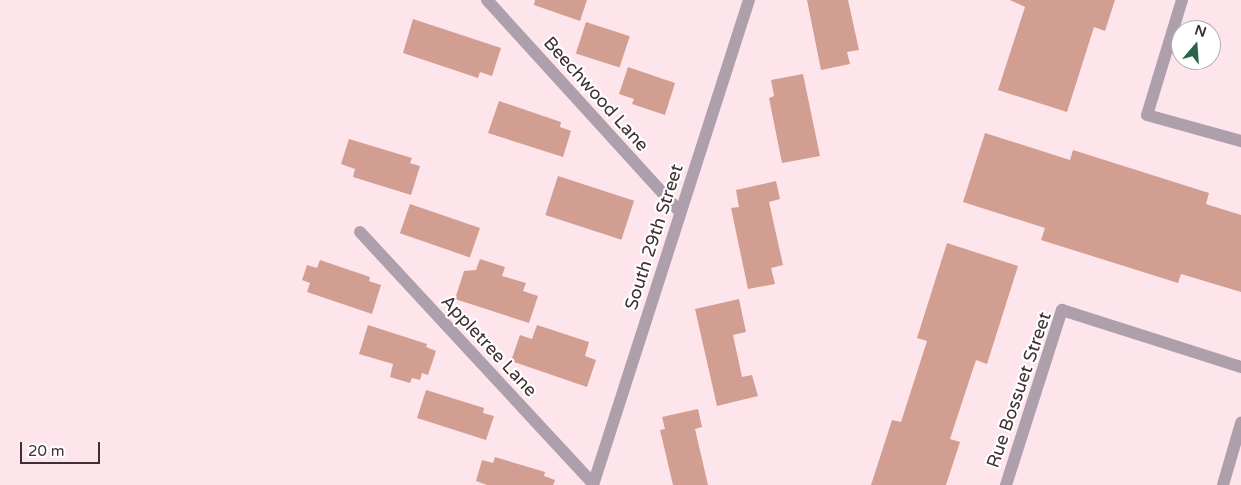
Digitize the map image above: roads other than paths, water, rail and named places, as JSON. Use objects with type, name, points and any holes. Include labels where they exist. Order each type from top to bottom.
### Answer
[{"type":"street","name":"Beechwood Lane","points":[[487,0],[680,212]]},
{"type":"street","name":"South 29th Street","points":[[593,484],[749,0]]},
{"type":"street","points":[[1182,0],[1147,115],[1241,141]]},
{"type":"street","name":"Appletree Lane","points":[[360,232],[593,484]]},
{"type":"street","name":"Rue Bossuet Street","points":[[1006,485],[1062,310],[1241,367]]},
{"type":"street","points":[[1223,485],[1241,423]]}]
